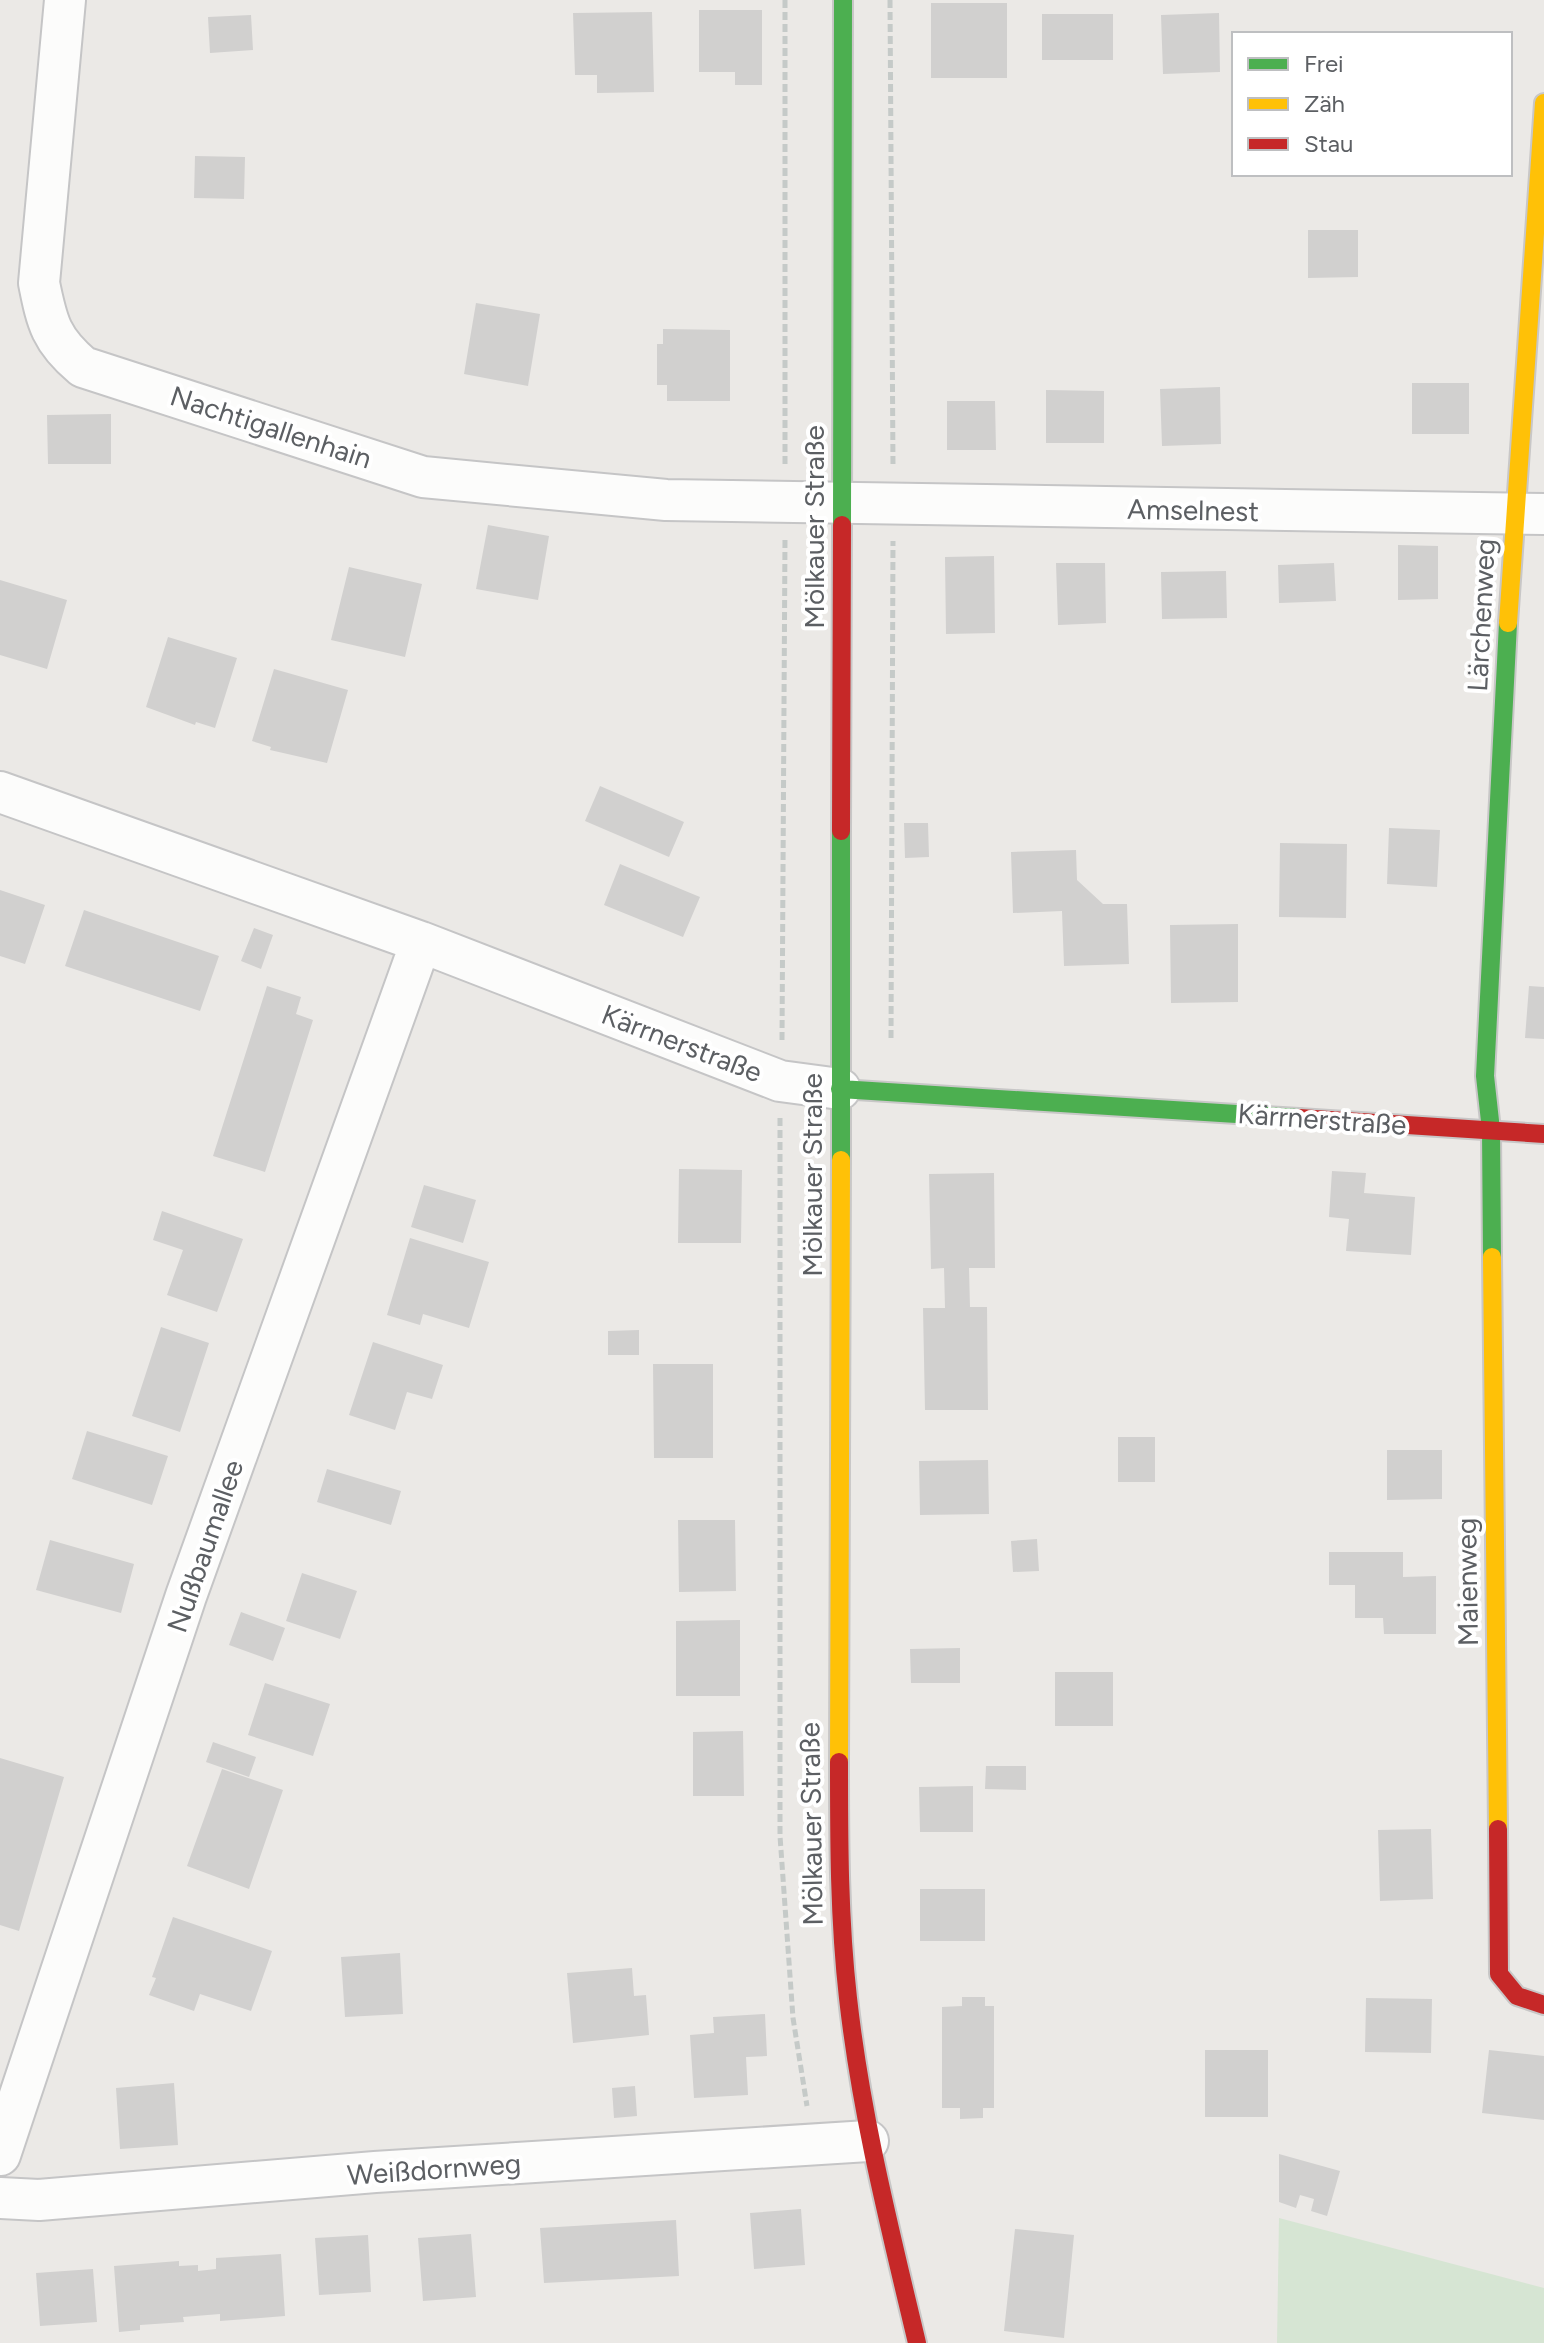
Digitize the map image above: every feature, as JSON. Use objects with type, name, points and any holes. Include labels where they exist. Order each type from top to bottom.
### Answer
[{"type":"street","name":"Nachtigallenhain","points":[[65,0],[39,283],[47,322],[60,348],[83,367],[423,477],[666,500],[842,504]]},
{"type":"street","name":"Mölkauer Straße","points":[[843,0],[838,1867],[848,2007],[868,2141],[917,2343]]},
{"type":"street","name":"Lärchenweg","points":[[1491,1130],[1485,1076],[1529,515],[1544,103]]},
{"type":"street","name":"Amselnest","points":[[842,504],[1529,515]]},
{"type":"street","name":"Kärrnerstraße","points":[[0,792],[421,942],[780,1081],[840,1089],[1544,1134]]},
{"type":"street","name":"Nußbaumallee","points":[[0,2155],[186,1596],[421,942]]},
{"type":"street","name":"Maienweg","points":[[1491,1130],[1499,1974],[1510,1993],[1533,2004],[1544,2005]]},
{"type":"street","name":"Weißdornweg","points":[[0,2198],[39,2200],[375,2172],[813,2147],[868,2141]]},
{"type":"path","points":[[780,1081],[780,1836],[793,2018],[813,2147]]},
{"type":"green space","points":[[1279,2218],[1544,2288],[1544,2343],[1277,2343]]},
{"type":"building","points":[[931,3],[1007,3],[1007,78],[931,78]]},
{"type":"building","points":[[699,10],[762,10],[762,85],[735,85],[735,72],[699,72]]},
{"type":"building","points":[[652,12],[654,92],[597,93],[597,75],[575,75],[573,13]]},
{"type":"building","points":[[1219,13],[1220,72],[1163,74],[1161,15]]},
{"type":"building","points":[[1042,14],[1113,14],[1113,60],[1042,60]]},
{"type":"building","points":[[251,15],[253,50],[210,53],[208,17]]},
{"type":"building","points":[[195,156],[245,157],[244,199],[194,198]]},
{"type":"building","points":[[1308,230],[1358,230],[1358,277],[1308,278]]},
{"type":"building","points":[[476,303],[540,314],[528,386],[464,374]]},
{"type":"building","points":[[663,329],[730,330],[730,401],[667,401],[667,385],[657,385],[657,344],[663,344]]},
{"type":"building","points":[[1412,383],[1469,383],[1469,434],[1412,434]]},
{"type":"building","points":[[1220,387],[1221,444],[1162,446],[1160,389]]},
{"type":"building","points":[[1046,390],[1104,391],[1104,443],[1046,443]]},
{"type":"building","points":[[947,401],[995,401],[996,450],[947,450]]},
{"type":"building","points":[[111,414],[111,464],[48,464],[47,415]]},
{"type":"building","points":[[488,525],[549,536],[538,600],[476,589]]},
{"type":"building","points":[[1398,545],[1438,546],[1438,599],[1398,600]]},
{"type":"building","points":[[994,556],[995,633],[946,634],[945,557]]},
{"type":"building","points":[[1056,563],[1105,563],[1106,623],[1058,625]]},
{"type":"building","points":[[1334,563],[1336,601],[1279,603],[1278,565]]},
{"type":"building","points":[[349,567],[422,584],[405,657],[331,640]]},
{"type":"building","points":[[1226,571],[1227,618],[1162,619],[1161,572]]},
{"type":"building","points":[[0,580],[67,600],[47,669],[0,655]]},
{"type":"building","points":[[168,637],[237,658],[215,728],[196,722],[195,725],[146,707]]},
{"type":"building","points":[[274,669],[348,690],[327,763],[270,750],[271,747],[252,741]]},
{"type":"building","points":[[600,786],[684,822],[669,857],[585,821]]},
{"type":"building","points":[[904,823],[928,823],[929,857],[905,858]]},
{"type":"building","points":[[1389,828],[1440,830],[1437,887],[1387,884]]},
{"type":"building","points":[[1280,843],[1347,844],[1346,918],[1279,917]]},
{"type":"building","points":[[1076,850],[1077,880],[1103,904],[1127,904],[1129,964],[1064,966],[1062,911],[1013,913],[1011,852]]},
{"type":"building","points":[[620,864],[700,897],[683,937],[604,905]]},
{"type":"building","points":[[0,890],[45,905],[25,964],[0,956]]},
{"type":"building","points":[[84,910],[219,956],[200,1011],[65,966]]},
{"type":"building","points":[[1238,924],[1238,1002],[1171,1003],[1170,925]]},
{"type":"building","points":[[254,928],[273,935],[261,969],[241,961]]},
{"type":"building","points":[[267,986],[301,997],[296,1014],[313,1020],[265,1172],[213,1156]]},
{"type":"building","points":[[1529,986],[1544,987],[1544,1039],[1525,1038]]},
{"type":"building","points":[[679,1169],[742,1170],[741,1243],[678,1243]]},
{"type":"building","points":[[1332,1171],[1366,1173],[1364,1193],[1415,1197],[1411,1255],[1346,1251],[1349,1219],[1329,1217]]},
{"type":"building","points":[[994,1173],[995,1268],[969,1268],[970,1307],[987,1307],[988,1410],[925,1410],[923,1308],[945,1308],[944,1268],[931,1269],[929,1174]]},
{"type":"building","points":[[424,1185],[476,1200],[463,1243],[411,1227]]},
{"type":"building","points":[[162,1211],[243,1239],[217,1312],[167,1295],[183,1250],[153,1240]]},
{"type":"building","points":[[410,1238],[489,1262],[469,1328],[423,1314],[420,1325],[387,1315]]},
{"type":"building","points":[[161,1327],[209,1343],[180,1432],[132,1416]]},
{"type":"building","points":[[639,1330],[639,1355],[608,1355],[608,1331]]},
{"type":"building","points":[[373,1342],[443,1365],[432,1399],[407,1392],[395,1430],[349,1415]]},
{"type":"building","points":[[653,1364],[713,1364],[713,1458],[654,1458]]},
{"type":"building","points":[[87,1431],[168,1456],[152,1505],[72,1479]]},
{"type":"building","points":[[1118,1437],[1155,1437],[1155,1482],[1118,1482]]},
{"type":"building","points":[[1387,1450],[1442,1450],[1442,1499],[1387,1500]]},
{"type":"building","points":[[988,1460],[989,1514],[920,1515],[919,1461]]},
{"type":"building","points":[[327,1469],[401,1491],[391,1525],[317,1502]]},
{"type":"building","points":[[678,1520],[735,1520],[736,1591],[679,1592]]},
{"type":"building","points":[[1037,1539],[1039,1571],[1013,1572],[1011,1541]]},
{"type":"building","points":[[50,1540],[134,1564],[121,1613],[36,1590]]},
{"type":"building","points":[[1329,1552],[1403,1552],[1403,1577],[1436,1576],[1436,1634],[1384,1634],[1383,1618],[1355,1618],[1355,1585],[1329,1585]]},
{"type":"building","points":[[302,1573],[357,1591],[340,1639],[286,1621]]},
{"type":"building","points":[[241,1612],[285,1628],[273,1661],[229,1645]]},
{"type":"building","points":[[740,1620],[740,1696],[676,1696],[676,1621]]},
{"type":"building","points":[[960,1648],[960,1683],[911,1683],[910,1649]]},
{"type":"building","points":[[1055,1672],[1113,1672],[1113,1726],[1055,1726]]},
{"type":"building","points":[[265,1683],[330,1704],[313,1756],[248,1735]]},
{"type":"building","points":[[743,1731],[744,1796],[693,1796],[693,1732]]},
{"type":"building","points":[[213,1742],[256,1757],[249,1777],[206,1762]]},
{"type":"building","points":[[0,1758],[64,1777],[19,1931],[0,1925]]},
{"type":"building","points":[[986,1766],[1026,1766],[1026,1790],[985,1789]]},
{"type":"building","points":[[222,1769],[283,1790],[249,1889],[187,1866]]},
{"type":"building","points":[[973,1786],[973,1832],[920,1832],[919,1787]]},
{"type":"building","points":[[1431,1829],[1433,1899],[1380,1901],[1378,1830]]},
{"type":"building","points":[[920,1889],[985,1889],[985,1941],[920,1941]]},
{"type":"building","points":[[173,1917],[272,1951],[251,2011],[200,1994],[194,2011],[149,1995],[156,1978],[152,1977]]},
{"type":"building","points":[[400,1953],[403,2014],[345,2017],[341,1957]]},
{"type":"building","points":[[632,1968],[634,1996],[646,1995],[649,2035],[573,2043],[567,1973]]},
{"type":"building","points":[[962,1997],[985,1997],[985,2006],[994,2006],[994,2108],[983,2108],[983,2118],[960,2119],[960,2108],[942,2108],[942,2007],[962,2006]]},
{"type":"building","points":[[1366,1998],[1432,1999],[1431,2053],[1365,2052]]},
{"type":"building","points":[[765,2014],[767,2056],[746,2057],[748,2095],[694,2098],[690,2035],[714,2033],[713,2017]]},
{"type":"building","points":[[1205,2050],[1268,2050],[1268,2117],[1205,2117]]},
{"type":"building","points":[[1489,2050],[1544,2056],[1544,2120],[1482,2113]]},
{"type":"building","points":[[174,2083],[178,2145],[120,2149],[116,2088]]},
{"type":"building","points":[[635,2086],[637,2116],[614,2118],[612,2088]]},
{"type":"building","points":[[1279,2154],[1340,2171],[1327,2216],[1311,2211],[1314,2199],[1300,2195],[1296,2208],[1279,2202]]},
{"type":"building","points":[[801,2209],[805,2265],[754,2269],[750,2213]]},
{"type":"building","points":[[676,2220],[679,2276],[544,2283],[540,2228]]},
{"type":"building","points":[[1015,2229],[1074,2235],[1064,2338],[1004,2331]]},
{"type":"building","points":[[471,2234],[476,2297],[423,2301],[418,2238]]},
{"type":"building","points":[[368,2235],[371,2292],[319,2295],[315,2238]]},
{"type":"building","points":[[281,2254],[285,2316],[220,2321],[220,2314],[183,2317],[184,2322],[140,2325],[140,2330],[119,2332],[114,2266],[179,2261],[179,2266],[198,2265],[198,2271],[216,2269],[216,2258]]},
{"type":"building","points":[[93,2269],[97,2322],[40,2326],[36,2273]]},
{"type":"traffic: fast","points":[[842,525],[843,0]]},
{"type":"traffic: fast","points":[[1492,1257],[1491,1130],[1485,1076],[1508,623]]},
{"type":"traffic: fast","points":[[841,831],[841,1160]]},
{"type":"traffic: fast","points":[[840,1089],[1299,1118]]},
{"type":"traffic: slow","points":[[1508,623],[1544,103]]},
{"type":"traffic: slow","points":[[839,1762],[841,1160]]},
{"type":"traffic: slow","points":[[1492,1257],[1498,1829]]},
{"type":"traffic: jam","points":[[841,831],[842,525]]},
{"type":"traffic: jam","points":[[1299,1118],[1544,1134]]},
{"type":"traffic: jam","points":[[839,1762],[841,1909],[854,2042],[877,2172],[917,2343]]},
{"type":"traffic: jam","points":[[1498,1829],[1499,1974],[1517,1996],[1544,2005]]}]
